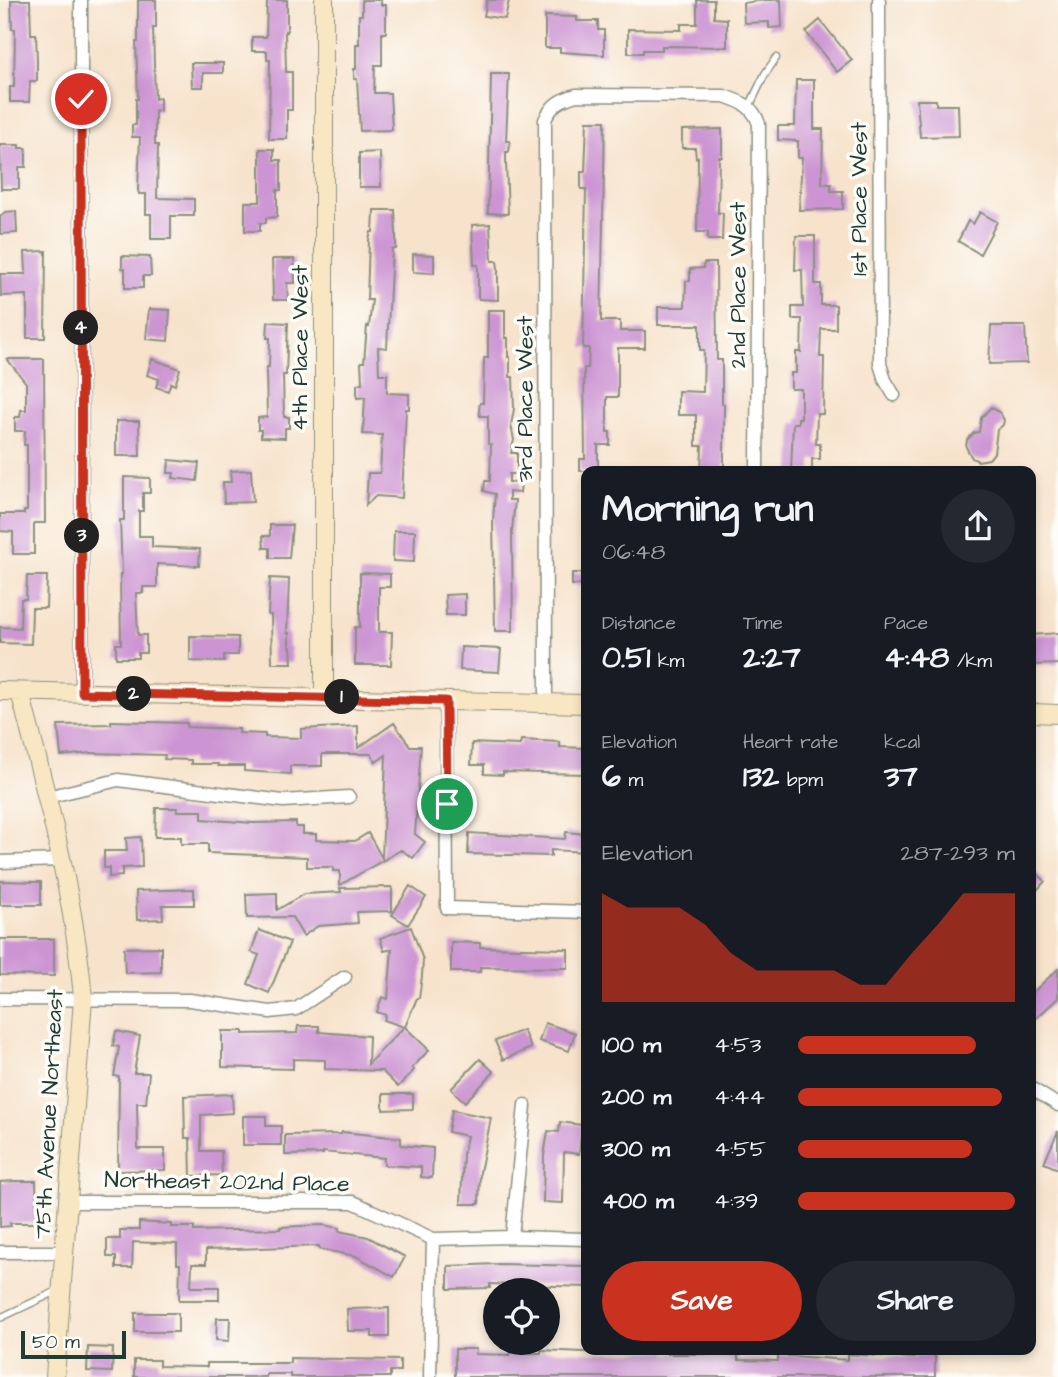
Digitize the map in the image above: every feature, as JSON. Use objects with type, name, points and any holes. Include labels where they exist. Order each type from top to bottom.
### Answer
[{"type":"street","points":[[80,0],[82,693]]},
{"type":"street","name":"4th Place West","points":[[324,0],[324,697]]},
{"type":"street","name":"1st Place West","points":[[878,0],[880,363],[885,380],[894,395]]},
{"type":"street","name":"3rd Place West","points":[[546,702],[545,120],[551,108],[560,100],[576,95],[724,96],[747,105]]},
{"type":"street","name":"2nd Place West","points":[[747,105],[755,113],[759,124],[757,466]]},
{"type":"street","points":[[0,691],[581,704]]},
{"type":"street","name":"75th Avenue Northeast","points":[[20,692],[62,860],[79,949],[83,998],[55,1377]]},
{"type":"street","points":[[446,701],[447,908],[581,912]]},
{"type":"street","points":[[1036,713],[1058,714]]},
{"type":"street","points":[[47,797],[118,780],[283,801],[349,797]]},
{"type":"street","points":[[0,862],[62,860]]},
{"type":"street","points":[[0,999],[190,1000],[270,1012],[296,1009],[345,976]]},
{"type":"street","points":[[1036,1091],[1056,1101]]},
{"type":"street","points":[[512,1237],[525,1105]]},
{"type":"street","name":"Northeast 202nd Place","points":[[70,1202],[353,1202],[433,1239],[581,1239]]},
{"type":"street","points":[[430,1377],[433,1239]]},
{"type":"street","points":[[0,1252],[66,1252]]},
{"type":"lane","points":[[747,105],[776,58]]},
{"type":"lane","points":[[0,1318],[62,1289]]},
{"type":"building","points":[[11,0],[30,0],[31,34],[36,34],[37,81],[30,81],[29,102],[10,102],[10,87],[14,87],[15,29],[12,29]]},
{"type":"building","points":[[138,0],[156,0],[156,28],[153,28],[155,99],[160,98],[160,111],[155,111],[155,145],[158,145],[157,198],[194,199],[194,216],[171,216],[171,239],[151,239],[151,214],[146,214],[146,194],[139,194],[138,190],[140,137],[132,137],[132,125],[136,125],[138,99]]},
{"type":"building","points":[[267,0],[287,0],[286,72],[292,72],[292,110],[287,110],[287,139],[269,139],[270,60],[267,60],[267,51],[252,51],[252,37],[266,37]]},
{"type":"building","points":[[362,0],[381,0],[381,5],[386,5],[386,33],[382,33],[382,65],[375,65],[374,93],[390,93],[392,130],[360,131],[354,69]]},
{"type":"building","points":[[487,0],[509,0],[505,19],[484,16]]},
{"type":"building","points":[[697,0],[714,0],[714,18],[727,19],[727,47],[662,46],[662,50],[628,53],[628,29],[681,30],[681,24],[697,24]]},
{"type":"building","points":[[781,0],[782,27],[769,28],[769,22],[744,23],[743,3]]},
{"type":"building","points":[[545,16],[598,21],[598,30],[604,30],[604,55],[560,52],[560,48],[545,48]]},
{"type":"building","points":[[820,20],[852,60],[837,72],[806,32]]},
{"type":"building","points":[[191,63],[223,63],[223,73],[203,73],[203,87],[192,87]]},
{"type":"building","points":[[491,74],[509,74],[506,141],[510,141],[509,152],[506,152],[508,214],[488,213]]},
{"type":"building","points":[[796,80],[814,80],[814,129],[823,129],[822,184],[831,184],[831,191],[843,191],[843,209],[799,210],[802,158],[798,158],[798,141],[778,140],[778,126],[795,126]]},
{"type":"building","points":[[917,100],[936,100],[936,105],[958,105],[959,136],[920,137]]},
{"type":"building","points":[[587,121],[605,121],[601,321],[620,321],[620,331],[645,331],[645,348],[618,348],[618,397],[607,397],[607,432],[610,432],[610,445],[598,445],[598,466],[581,466],[580,471],[580,459],[585,459],[584,368],[588,368],[589,348],[583,348],[586,189],[581,189],[581,172],[585,172]]},
{"type":"building","points":[[722,129],[718,213],[723,213],[722,240],[708,240],[708,232],[697,232],[698,157],[696,158],[695,148],[682,148],[682,130]]},
{"type":"building","points":[[0,145],[19,145],[19,148],[26,148],[26,167],[19,167],[19,189],[1,189]]},
{"type":"building","points":[[260,149],[274,149],[274,160],[281,160],[281,190],[277,190],[277,217],[266,218],[266,223],[260,223],[260,231],[245,231],[245,202],[260,202]]},
{"type":"building","points":[[380,152],[381,187],[359,187],[359,153]]},
{"type":"building","points":[[374,210],[395,210],[396,236],[396,249],[392,249],[387,348],[378,347],[379,374],[387,374],[387,393],[409,394],[409,409],[406,409],[402,498],[376,496],[366,505],[368,473],[380,473],[382,435],[363,434],[365,397],[357,398],[357,384],[362,383],[361,362],[364,362],[372,300],[367,300],[369,240],[373,232]]},
{"type":"building","points":[[16,211],[17,233],[0,234],[0,217],[5,212]]},
{"type":"building","points":[[980,212],[997,222],[980,254],[958,241],[968,221],[973,224]]},
{"type":"building","points":[[490,224],[492,261],[497,261],[498,268],[498,300],[479,299],[478,265],[474,265],[472,225]]},
{"type":"building","points":[[796,236],[815,236],[815,284],[821,284],[821,305],[836,305],[836,329],[821,329],[820,357],[824,357],[823,414],[817,414],[816,444],[820,444],[820,459],[812,459],[812,466],[791,466],[793,423],[798,423],[798,418],[801,418],[801,389],[791,389],[791,373],[796,373],[796,352],[801,352],[802,319],[792,319],[792,307],[803,307],[802,270],[795,270]]},
{"type":"building","points":[[46,251],[45,338],[27,338],[27,295],[1,296],[0,274],[26,274],[25,252]]},
{"type":"building","points":[[413,254],[434,255],[434,273],[413,272]]},
{"type":"building","points":[[122,256],[150,257],[151,276],[143,276],[143,288],[125,288]]},
{"type":"building","points":[[272,259],[294,259],[295,283],[287,283],[288,300],[273,300]]},
{"type":"building","points":[[704,263],[716,263],[717,360],[722,360],[724,466],[701,466],[702,446],[696,446],[696,415],[678,415],[678,391],[703,392],[704,350],[700,350],[700,325],[658,325],[658,307],[685,307],[686,281],[690,281],[690,269],[703,268]]},
{"type":"building","points":[[149,309],[170,310],[168,341],[146,339]]},
{"type":"building","points":[[488,310],[505,310],[505,338],[508,338],[510,377],[513,377],[514,409],[511,425],[514,440],[511,453],[517,453],[517,474],[509,474],[509,482],[521,482],[520,493],[509,492],[509,500],[515,500],[512,531],[513,631],[495,631],[495,494],[484,491],[485,481],[490,481],[491,445],[488,444],[488,416],[480,416],[479,410],[480,403],[483,403],[484,358],[488,358]]},
{"type":"building","points":[[268,322],[288,323],[286,375],[283,375],[284,417],[289,417],[289,428],[285,428],[285,438],[261,437],[261,430],[258,430],[258,418],[267,417],[266,367],[269,367],[270,338],[267,338]]},
{"type":"building","points":[[991,326],[1025,326],[1027,363],[989,364]]},
{"type":"building","points":[[7,359],[44,359],[45,523],[34,523],[34,554],[13,554],[13,532],[0,531],[0,514],[24,514],[24,511],[27,511],[25,431],[15,431],[15,417],[20,417],[21,410],[26,410],[26,383]]},
{"type":"building","points":[[152,359],[180,369],[175,385],[171,383],[168,391],[156,387],[159,379],[147,375]]},
{"type":"building","points":[[991,407],[1000,413],[1004,420],[1003,425],[997,430],[994,453],[989,459],[978,461],[972,458],[966,447],[967,440],[979,432],[981,418]]},
{"type":"building","points":[[116,421],[139,421],[140,456],[116,456]]},
{"type":"building","points":[[169,460],[199,463],[197,481],[173,478],[174,473],[168,473]]},
{"type":"building","points":[[251,470],[253,502],[224,503],[223,482],[231,482],[230,471]]},
{"type":"building","points":[[124,477],[150,478],[150,493],[143,493],[143,511],[139,511],[139,536],[152,536],[152,547],[200,549],[199,566],[157,564],[157,587],[143,587],[143,593],[136,593],[138,635],[146,635],[146,653],[138,653],[138,658],[116,658],[116,644],[121,644],[120,520],[124,520]]},
{"type":"building","points":[[270,525],[292,525],[289,558],[270,558],[270,548],[264,548],[263,536],[270,536]]},
{"type":"building","points":[[394,531],[415,531],[414,562],[393,561]]},
{"type":"building","points":[[360,573],[390,574],[390,587],[379,587],[379,632],[392,632],[391,665],[355,665],[355,627],[360,627]]},
{"type":"building","points":[[572,573],[581,573],[581,585],[572,585]]},
{"type":"building","points":[[27,576],[47,576],[46,608],[32,608],[31,644],[0,643],[0,627],[20,628],[21,599],[26,599]]},
{"type":"building","points":[[270,578],[289,579],[287,633],[292,663],[272,663],[271,615],[268,615]]},
{"type":"building","points":[[465,594],[465,615],[446,615],[445,595]]},
{"type":"building","points":[[1058,633],[1058,664],[1036,665],[1036,635]]},
{"type":"building","points":[[190,636],[238,637],[238,655],[224,655],[224,662],[190,661]]},
{"type":"building","points":[[461,647],[501,649],[499,672],[460,670]]},
{"type":"building","points":[[111,721],[187,723],[187,727],[239,729],[239,733],[265,734],[265,737],[301,738],[301,729],[358,726],[358,748],[394,723],[410,746],[421,746],[415,834],[425,842],[413,858],[401,850],[340,885],[340,871],[333,871],[333,867],[307,867],[307,857],[208,853],[208,844],[181,844],[181,837],[155,837],[156,808],[177,808],[177,811],[202,811],[202,819],[253,823],[296,822],[296,827],[303,827],[303,834],[316,834],[316,840],[355,841],[368,833],[382,858],[386,755],[376,762],[371,754],[322,754],[322,766],[290,766],[290,774],[244,771],[244,766],[191,764],[191,760],[164,759],[165,755],[91,753],[61,756],[58,725],[111,724]]},
{"type":"building","points":[[521,740],[560,742],[560,747],[581,748],[581,774],[484,774],[484,765],[471,765],[472,743],[520,745]]},
{"type":"building","points":[[566,832],[581,834],[581,852],[551,850],[551,856],[468,854],[469,833],[565,839]]},
{"type":"building","points":[[141,837],[142,867],[122,868],[122,876],[109,877],[109,868],[104,868],[104,851],[127,851],[126,838]]},
{"type":"building","points":[[1036,872],[1045,881],[1036,891]]},
{"type":"building","points":[[0,881],[41,882],[41,905],[0,905]]},
{"type":"building","points":[[410,886],[426,897],[408,925],[392,915]]},
{"type":"building","points":[[392,887],[392,911],[357,912],[358,923],[318,926],[303,936],[292,917],[247,918],[246,894],[277,893],[277,910],[304,894],[341,892],[340,888]]},
{"type":"building","points":[[194,889],[194,905],[162,905],[163,919],[137,920],[136,891]]},
{"type":"building","points":[[411,927],[423,960],[419,998],[405,1027],[429,1050],[398,1087],[382,1071],[325,1069],[325,1060],[293,1059],[293,1069],[222,1067],[222,1031],[243,1031],[243,1034],[297,1033],[298,1026],[319,1026],[319,1032],[369,1036],[368,1064],[404,1027],[384,1020],[386,1015],[377,1012],[382,997],[388,999],[392,949],[384,951],[380,938]]},
{"type":"building","points":[[259,930],[290,942],[269,993],[248,984],[259,955],[251,952]]},
{"type":"building","points":[[0,939],[54,939],[54,976],[0,975]]},
{"type":"building","points":[[451,942],[480,943],[480,947],[568,949],[568,968],[480,967],[480,972],[451,972]]},
{"type":"building","points":[[161,947],[161,972],[125,973],[124,948]]},
{"type":"building","points":[[1058,969],[1058,998],[1036,1018],[1036,989]]},
{"type":"building","points":[[545,1023],[575,1033],[569,1051],[539,1041]]},
{"type":"building","points":[[523,1030],[531,1048],[503,1060],[495,1041]]},
{"type":"building","points":[[116,1031],[140,1036],[134,1073],[149,1073],[146,1103],[137,1103],[138,1149],[165,1149],[165,1170],[118,1171],[119,1077],[114,1076],[119,1047],[113,1046]]},
{"type":"building","points":[[480,1059],[494,1072],[465,1102],[451,1089]]},
{"type":"building","points":[[232,1094],[233,1113],[201,1115],[201,1151],[221,1151],[222,1175],[191,1176],[190,1138],[185,1138],[184,1096]]},
{"type":"building","points":[[383,1094],[413,1094],[413,1109],[383,1110]]},
{"type":"building","points":[[452,1110],[491,1118],[480,1172],[479,1204],[461,1204],[463,1154],[467,1136],[448,1132]]},
{"type":"building","points":[[243,1116],[266,1116],[266,1126],[281,1126],[281,1145],[243,1145]]},
{"type":"building","points":[[560,1122],[581,1125],[579,1154],[564,1152],[563,1203],[543,1202],[544,1156],[548,1131],[559,1132]]},
{"type":"building","points":[[1058,1131],[1058,1169],[1044,1163]]},
{"type":"building","points":[[342,1132],[401,1138],[401,1145],[433,1148],[432,1178],[421,1177],[421,1167],[384,1165],[384,1158],[323,1152],[285,1155],[285,1135]]},
{"type":"building","points":[[36,1181],[37,1223],[10,1223],[11,1226],[0,1227],[0,1182]]},
{"type":"building","points":[[139,1222],[194,1227],[194,1231],[323,1225],[368,1237],[405,1257],[394,1277],[356,1256],[319,1249],[319,1246],[206,1250],[206,1264],[192,1264],[191,1287],[219,1287],[219,1300],[179,1300],[180,1264],[177,1264],[177,1244],[133,1242],[132,1268],[116,1268],[116,1257],[107,1257],[107,1239],[120,1239],[120,1230],[139,1230]]},
{"type":"building","points":[[448,1266],[581,1266],[581,1287],[560,1286],[560,1278],[483,1278],[483,1288],[448,1289]]},
{"type":"building","points":[[389,1308],[389,1337],[372,1337],[372,1331],[348,1331],[347,1309]]},
{"type":"building","points":[[135,1313],[178,1313],[178,1332],[135,1332]]},
{"type":"building","points":[[217,1318],[230,1318],[229,1341],[216,1340]]},
{"type":"building","points":[[88,1347],[113,1348],[112,1372],[87,1371]]},
{"type":"building","points":[[455,1349],[476,1349],[475,1354],[483,1355],[560,1355],[560,1351],[581,1352],[581,1355],[738,1355],[738,1360],[778,1361],[778,1355],[848,1360],[848,1355],[915,1358],[915,1355],[935,1355],[935,1377],[455,1377]]},
{"type":"building","points":[[290,1358],[400,1360],[400,1371],[390,1371],[390,1377],[290,1377],[290,1374],[266,1374],[266,1377],[134,1377],[134,1360],[159,1360],[159,1366],[207,1367],[207,1363],[290,1363]]},
{"type":"route","points":[[81,99],[82,693],[446,701],[447,804]]}]
